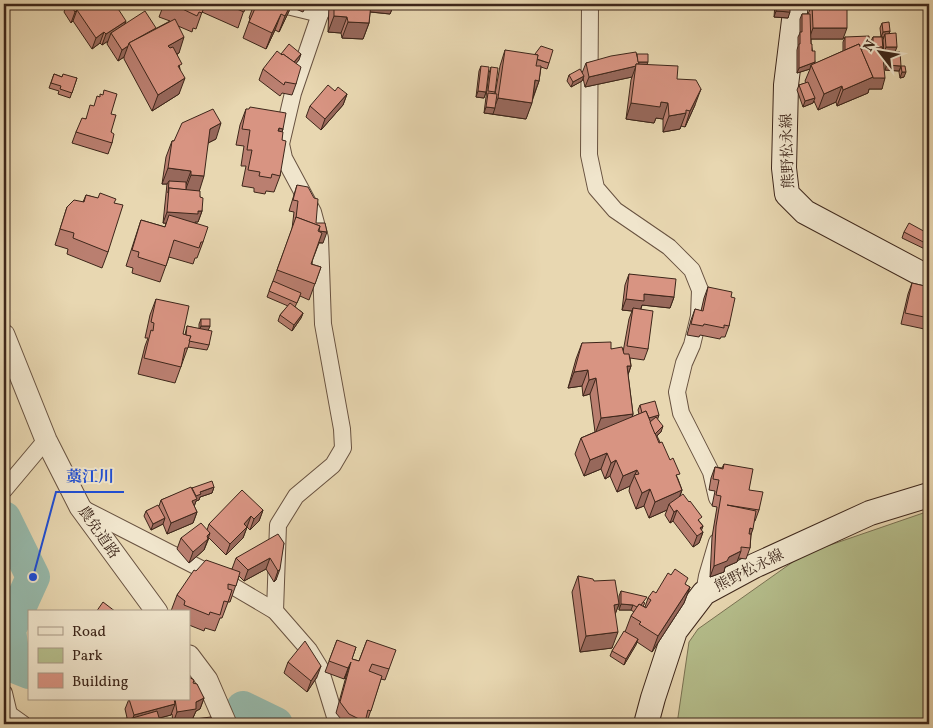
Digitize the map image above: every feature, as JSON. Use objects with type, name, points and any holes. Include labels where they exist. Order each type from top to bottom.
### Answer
[{"type":"main road","name":"熊野松永線","points":[[796,4],[786,85],[784,168],[787,194],[805,212],[929,278]]},
{"type":"main road","name":"熊野松永線","points":[[646,724],[676,631],[704,593],[754,566],[870,514],[929,495]]},
{"type":"street","points":[[275,611],[278,525],[296,496],[333,465],[343,448],[342,429],[322,324],[320,238],[313,212],[284,158],[282,144],[293,93],[323,9],[279,4]]},
{"type":"street","points":[[590,4],[589,155],[596,188],[614,210],[669,247],[692,270],[700,290],[699,316],[677,392],[681,413],[711,472],[720,519],[717,542],[704,593]]},
{"type":"street","name":"農免道路","points":[[4,335],[46,440],[80,507],[155,610]]},
{"type":"street","points":[[4,490],[46,440]]},
{"type":"street","points":[[80,507],[219,578],[275,611],[309,650],[320,668],[336,720],[341,724]]},
{"type":"street","points":[[190,657],[207,680],[226,724]]},
{"type":"street","points":[[4,693],[6,719],[23,724]]},
{"type":"green space","points":[[929,511],[929,724],[677,724],[689,642],[698,629],[804,554]]},
{"type":"building","points":[[70,4],[115,4],[126,21],[96,38],[77,10],[75,12]]},
{"type":"building","points":[[172,4],[205,4],[202,13],[199,12],[197,16]]},
{"type":"building","points":[[225,4],[246,4],[244,12]]},
{"type":"building","points":[[257,4],[291,4],[285,16],[281,14],[272,33],[249,22]]},
{"type":"building","points":[[334,4],[371,4],[369,23],[348,22],[347,17],[334,16]]},
{"type":"building","points":[[777,4],[790,4],[790,12],[776,11]]},
{"type":"building","points":[[812,4],[845,4],[845,7],[847,7],[847,28],[813,28]]},
{"type":"building","points":[[145,11],[156,28],[129,43],[122,50],[111,33]]},
{"type":"building","points":[[802,14],[810,14],[811,44],[812,51],[815,51],[815,62],[799,68],[799,44],[800,32],[802,32]]},
{"type":"building","points":[[175,19],[184,37],[168,46],[170,48],[173,47],[182,64],[178,66],[185,78],[158,95],[129,43]]},
{"type":"building","points":[[889,22],[890,31],[883,32],[882,23]]},
{"type":"building","points":[[896,33],[897,47],[886,47],[885,34]]},
{"type":"building","points":[[869,36],[869,48],[861,49],[859,44],[845,50],[845,37]]},
{"type":"building","points":[[873,37],[882,37],[883,49],[882,47],[873,48]]},
{"type":"building","points":[[289,44],[301,54],[294,62],[281,54]]},
{"type":"building","points":[[859,44],[873,77],[843,90],[842,86],[824,94],[811,65]]},
{"type":"building","points":[[541,46],[553,50],[549,63],[537,59],[538,55],[535,54]]},
{"type":"building","points":[[882,47],[885,78],[873,78],[861,49]]},
{"type":"building","points":[[505,50],[538,55],[536,66],[541,66],[539,81],[535,80],[532,103],[498,98]]},
{"type":"building","points":[[277,51],[301,67],[296,84],[285,82],[284,85],[263,69]]},
{"type":"building","points":[[636,52],[639,64],[636,64],[636,66],[589,77],[586,63]]},
{"type":"building","points":[[887,52],[900,52],[901,66],[887,65]]},
{"type":"building","points":[[637,54],[648,54],[648,62],[638,62]]},
{"type":"building","points":[[636,64],[678,66],[677,79],[696,80],[701,89],[690,111],[686,110],[686,113],[669,116],[668,103],[661,102],[660,107],[631,103]]},
{"type":"building","points":[[481,66],[489,67],[486,92],[478,91]]},
{"type":"building","points":[[901,66],[905,66],[906,72],[902,72]]},
{"type":"building","points":[[491,67],[498,68],[495,92],[488,91]]},
{"type":"building","points":[[580,69],[584,76],[573,82],[569,75]]},
{"type":"building","points":[[54,74],[62,77],[63,74],[77,78],[72,93],[60,89],[61,86],[51,83]]},
{"type":"building","points":[[808,82],[815,98],[805,101],[799,85]]},
{"type":"building","points":[[328,85],[335,91],[338,87],[347,94],[325,119],[310,106]]},
{"type":"building","points":[[104,90],[117,94],[111,114],[116,115],[111,132],[114,134],[112,143],[76,132],[82,118],[86,119],[90,105],[94,106],[97,96],[103,95]]},
{"type":"building","points":[[488,93],[497,94],[495,108],[486,107]]},
{"type":"building","points":[[250,107],[286,113],[283,129],[279,128],[278,131],[283,132],[282,140],[286,141],[280,176],[272,174],[271,178],[259,176],[260,172],[248,170],[252,150],[247,150],[250,130],[242,129],[246,109]]},
{"type":"building","points":[[213,109],[221,123],[210,129],[204,176],[191,175],[191,171],[168,168],[172,141],[174,141],[182,123]]},
{"type":"building","points":[[169,181],[186,182],[186,190],[169,188],[168,193]]},
{"type":"building","points":[[297,185],[308,187],[314,198],[318,199],[316,223],[325,223],[327,232],[319,231],[320,226],[296,217],[298,201],[293,200]]},
{"type":"building","points":[[169,188],[200,191],[200,197],[203,198],[202,211],[198,211],[198,214],[167,212]]},
{"type":"building","points":[[100,193],[116,199],[114,203],[123,205],[108,252],[73,238],[74,233],[60,229],[67,207],[74,200],[84,202],[86,195],[98,198]]},
{"type":"building","points":[[169,215],[208,227],[199,248],[174,240],[166,266],[138,257],[139,252],[132,250],[141,220],[165,227]]},
{"type":"building","points":[[296,217],[320,226],[318,231],[322,233],[311,264],[321,267],[315,284],[277,270]]},
{"type":"building","points":[[909,223],[929,234],[929,245],[904,232]]},
{"type":"building","points":[[629,274],[676,279],[674,297],[644,294],[644,301],[626,299]]},
{"type":"building","points":[[273,281],[301,293],[297,303],[269,291]]},
{"type":"building","points":[[912,283],[929,287],[929,318],[905,313]]},
{"type":"building","points":[[708,287],[732,292],[731,297],[735,298],[729,326],[724,325],[724,328],[704,324],[703,326],[691,324],[695,309],[703,311]]},
{"type":"building","points":[[156,299],[189,306],[183,334],[191,336],[188,348],[185,348],[181,367],[144,358],[151,330],[153,331],[154,323],[151,322]]},
{"type":"building","points":[[290,303],[303,313],[294,325],[280,315]]},
{"type":"building","points":[[633,308],[653,311],[648,349],[627,346]]},
{"type":"building","points":[[201,319],[210,319],[210,326],[201,326]]},
{"type":"building","points":[[187,326],[212,331],[209,345],[189,341],[191,336],[186,335]]},
{"type":"building","points":[[611,342],[611,349],[622,347],[624,354],[629,354],[631,366],[627,366],[633,414],[601,418],[596,378],[589,380],[588,370],[574,372],[582,343]]},
{"type":"building","points":[[655,401],[659,415],[649,418],[646,411],[642,413],[640,405]]},
{"type":"building","points":[[646,411],[659,443],[662,442],[670,460],[673,458],[680,474],[676,475],[682,490],[655,502],[650,489],[642,493],[634,475],[639,474],[637,470],[623,476],[616,460],[611,463],[607,453],[590,460],[581,438]]},
{"type":"building","points":[[656,417],[663,426],[655,434],[650,422]]},
{"type":"building","points":[[724,464],[753,469],[749,490],[763,492],[759,510],[727,505],[756,511],[753,529],[750,528],[749,534],[751,534],[750,548],[741,547],[741,551],[729,557],[727,561],[714,566],[716,526],[721,496],[716,495],[719,480],[713,479],[715,467],[723,469]]},
{"type":"building","points":[[212,481],[214,487],[200,492],[201,494],[196,496],[192,488]]},
{"type":"building","points":[[191,487],[197,499],[192,501],[197,512],[171,523],[161,500]]},
{"type":"building","points":[[242,490],[263,510],[254,519],[251,516],[244,524],[247,527],[230,544],[209,524]]},
{"type":"building","points":[[683,494],[702,517],[698,520],[703,526],[700,528],[703,532],[697,536],[677,510],[674,512],[669,504]]},
{"type":"building","points":[[158,505],[165,518],[153,524],[146,511]]},
{"type":"building","points":[[201,523],[210,533],[207,536],[208,539],[193,552],[181,538]]},
{"type":"building","points":[[278,534],[284,543],[280,569],[278,571],[270,558],[248,570],[236,558]]},
{"type":"building","points":[[206,560],[240,572],[236,586],[228,584],[228,589],[232,590],[228,602],[224,601],[220,615],[210,612],[209,615],[184,605],[185,601],[177,595],[194,570],[196,571]]},
{"type":"building","points":[[675,569],[688,578],[685,584],[690,587],[658,636],[639,624],[641,622],[631,616],[639,604],[646,608],[651,600],[648,598],[653,591],[656,593],[668,573],[671,575]]},
{"type":"building","points":[[578,576],[593,579],[594,581],[615,580],[619,604],[614,605],[618,632],[586,636]]},
{"type":"building","points":[[621,591],[647,597],[637,607],[621,604]]},
{"type":"building","points":[[103,602],[113,610],[97,610]]},
{"type":"building","points":[[624,631],[638,639],[626,659],[612,651]]},
{"type":"building","points":[[337,640],[356,647],[352,659],[359,661],[367,640],[396,650],[389,669],[372,664],[369,671],[382,676],[371,711],[368,710],[365,722],[349,714],[340,702],[351,662],[348,668],[329,661]]},
{"type":"building","points":[[305,641],[321,666],[311,681],[288,662]]},
{"type":"building","points":[[190,678],[194,680],[193,683],[197,684],[204,698],[196,702],[196,709],[177,712],[175,700],[190,700]]},
{"type":"building","points":[[129,700],[174,700],[175,704],[134,715]]},
{"type":"building","points":[[157,711],[161,724],[131,724],[129,719]]},
{"type":"building","points":[[211,717],[212,724],[195,724],[195,719]]},
{"type":"building","points":[[127,718],[129,724],[108,724]]},
{"type":"waterway","points":[[4,518],[33,577],[9,630],[14,666],[28,672]]},
{"type":"waterway","points":[[243,708],[276,724]]},
{"type":"place","name":"藁江川","points":[[33,577]]}]
